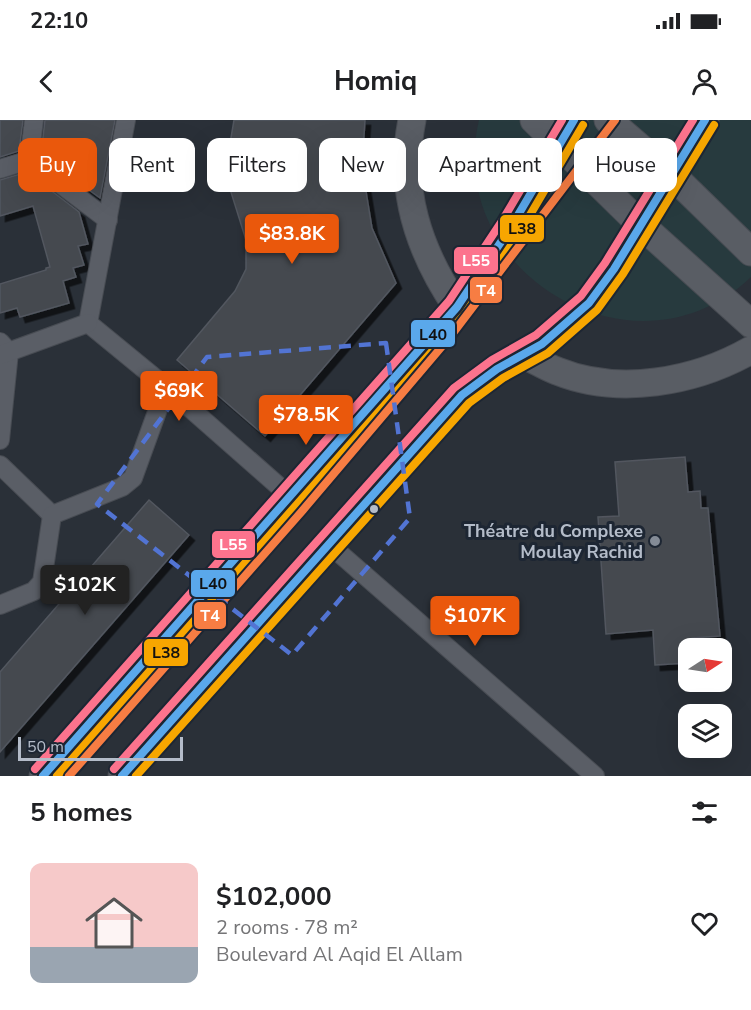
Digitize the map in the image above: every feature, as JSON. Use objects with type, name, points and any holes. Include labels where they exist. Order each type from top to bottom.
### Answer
[{"type":"main road","points":[[412,120],[407,174],[411,210],[425,253],[437,277],[457,307]]},
{"type":"main road","points":[[534,120],[552,138]]},
{"type":"main road","points":[[562,140],[574,120]]},
{"type":"main road","points":[[608,120],[629,138]]},
{"type":"main road","points":[[677,167],[705,120]]},
{"type":"main road","points":[[562,148],[641,225],[751,324]]},
{"type":"main road","points":[[677,180],[751,252]]},
{"type":"main road","points":[[43,776],[457,307],[500,245],[531,192]]},
{"type":"main road","points":[[122,776],[462,395],[491,373],[559,332],[590,303],[661,192]]},
{"type":"main road","points":[[524,355],[559,372],[594,380],[629,383],[666,381],[701,373],[751,350]]},
{"type":"street","points":[[32,138],[34,120]]},
{"type":"street","points":[[88,323],[126,120]]},
{"type":"street","points":[[0,169],[18,163]]},
{"type":"street","points":[[71,192],[108,220]]},
{"type":"street","points":[[0,440],[3,349],[88,323]]},
{"type":"street","points":[[88,323],[166,387],[291,497]]},
{"type":"street","points":[[52,515],[128,483],[136,472],[166,387]]},
{"type":"street","points":[[0,465],[52,515]]},
{"type":"street","points":[[0,605],[34,591],[42,582],[52,515]]},
{"type":"street","points":[[330,545],[596,776]]},
{"type":"highlighted area","points":[[386,343],[410,518],[292,655],[97,504],[207,357]]},
{"type":"green space","points":[[479,120],[751,120],[751,277],[705,308],[655,321],[605,316],[558,298],[519,266],[490,225],[481,192],[562,192],[562,138],[478,138]]},
{"type":"building","points":[[0,120],[23,120],[21,138],[18,138],[18,151],[0,157]]},
{"type":"building","points":[[45,120],[115,120],[112,138],[109,138],[109,151],[100,198],[92,192],[97,192],[97,138],[43,138]]},
{"type":"building","points":[[234,120],[365,120],[364,138],[319,138],[319,192],[366,192],[372,228],[396,283],[265,436],[177,360],[235,291],[246,269],[246,240],[231,192],[307,192],[307,138],[231,138]]},
{"type":"building","points":[[18,175],[18,192],[53,192],[79,212],[88,244],[78,246],[84,265],[73,268],[76,277],[63,281],[69,303],[20,317],[17,308],[0,313],[0,284],[50,267],[33,206],[0,216],[0,180]]},
{"type":"building","name":"Théatre du Complexe Moulay Rachid","points":[[685,457],[688,492],[700,491],[701,508],[708,508],[720,636],[678,638],[678,664],[655,665],[653,630],[606,634],[598,517],[619,516],[615,462]]},
{"type":"building","points":[[149,500],[189,535],[0,752],[0,672]]},
{"type":"transit line","name":"L55","points":[[35,769],[449,301],[502,221],[562,120]]},
{"type":"transit line","name":"L40","points":[[43,776],[457,307],[511,227],[574,120]]},
{"type":"transit line","name":"T4","points":[[69,776],[303,510],[450,337],[615,120]]},
{"type":"transit line","name":"L55","points":[[114,769],[454,388],[492,360],[536,335],[581,296],[605,263],[693,120]]},
{"type":"transit line","name":"L40","points":[[122,776],[462,395],[497,369],[542,344],[589,303],[614,269],[705,120]]},
{"type":"transit line","name":"L38","points":[[57,776],[465,314],[520,232],[583,125]]},
{"type":"transit line","name":"L38","points":[[136,776],[469,403],[503,378],[548,353],[597,310],[623,274],[714,125]]},
{"type":"place","name":"Théatre du Complexe Moulay Rachid","points":[[655,541]]}]
